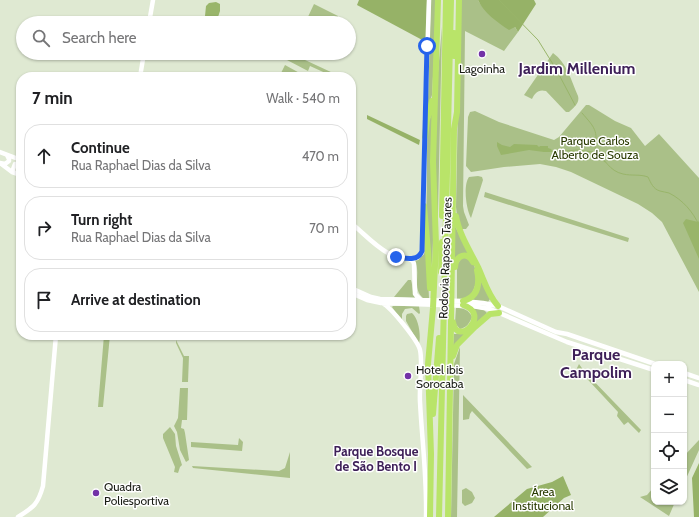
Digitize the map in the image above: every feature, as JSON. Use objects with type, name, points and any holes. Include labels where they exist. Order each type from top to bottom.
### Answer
[{"type":"highway","points":[[431,454],[428,364],[436,244],[436,211],[433,185],[438,0]]},
{"type":"highway","name":"Rodovia Raposo Tavares","points":[[436,517],[438,338],[442,239],[446,0]]},
{"type":"highway","points":[[452,0],[454,59],[457,92]]},
{"type":"highway","name":"Rodovia Raposo Tavares","points":[[439,517],[452,0]]},
{"type":"highway","points":[[448,517],[453,167],[454,129],[457,112],[459,0]]},
{"type":"highway","points":[[425,137],[435,84]]},
{"type":"highway","points":[[450,388],[452,360],[457,345],[487,316],[498,309],[459,229],[455,214],[453,167]]},
{"type":"highway","points":[[424,206],[428,251],[431,322]]},
{"type":"highway","points":[[452,288],[456,262],[460,256],[466,255],[472,259],[474,263],[477,270],[478,281],[476,292],[473,297],[460,303]]},
{"type":"highway","points":[[452,296],[455,328],[460,332],[469,328],[475,320],[472,311],[460,303]]},
{"type":"highway","points":[[430,517],[431,454],[438,338]]},
{"type":"main road","points":[[150,16],[153,0]]},
{"type":"main road","points":[[356,226],[388,254],[396,257],[417,258],[422,253],[428,0]]},
{"type":"main road","points":[[141,72],[143,60]]},
{"type":"main road","points":[[0,152],[16,158]]},
{"type":"main road","points":[[0,163],[5,164],[9,161],[6,155]]},
{"type":"main road","points":[[0,163],[16,173]]},
{"type":"main road","points":[[12,172],[16,164]]},
{"type":"main road","points":[[408,258],[413,261],[414,264],[415,294],[422,301]]},
{"type":"main road","points":[[356,290],[371,297],[380,299],[428,303],[460,303],[498,309],[556,332],[567,334],[651,363]]},
{"type":"main road","points":[[356,295],[387,306],[420,349],[420,402],[424,447],[426,517]]},
{"type":"main road","points":[[380,303],[422,301],[428,303]]},
{"type":"main road","points":[[498,309],[567,342],[651,369]]},
{"type":"main road","points":[[18,517],[32,508],[38,501],[43,486],[56,340]]},
{"type":"main road","points":[[687,374],[699,378]]},
{"type":"main road","points":[[687,381],[699,385]]},
{"type":"green space","points":[[359,0],[427,0],[426,42],[357,5]]},
{"type":"green space","points":[[431,0],[437,0],[432,95],[427,111]]},
{"type":"green space","points":[[460,0],[478,0],[486,10],[509,22],[518,32],[504,51],[465,31],[463,206],[469,225],[466,229],[462,229],[457,216],[456,207]]},
{"type":"green space","points":[[478,0],[534,0],[536,4],[518,32],[515,27],[509,30],[496,21],[483,9]]},
{"type":"green space","points":[[314,4],[338,16],[308,16]]},
{"type":"green space","points":[[442,27],[437,259],[435,176],[437,84]]},
{"type":"green space","points":[[553,53],[565,67],[578,96],[575,107],[569,112],[566,112],[546,91],[537,92],[532,99],[524,95]]},
{"type":"green space","points":[[287,60],[305,60],[331,72],[323,72],[310,66],[308,71]]},
{"type":"green space","points":[[285,65],[298,72],[282,72]]},
{"type":"green space","name":"Parque Carlos Alberto de Souza","points":[[586,105],[589,105],[615,121],[631,128],[645,146],[659,134],[699,178],[699,292],[662,222],[638,204],[571,172],[556,167],[540,164],[471,172],[466,166],[468,117],[470,112],[475,111],[499,122],[554,140],[559,137]]},
{"type":"green space","points":[[432,112],[434,212],[432,269],[426,219],[426,131]]},
{"type":"green space","points":[[367,115],[420,140],[419,145],[367,119]]},
{"type":"green space","points":[[469,177],[482,177],[483,180],[471,218],[467,203],[466,186]]},
{"type":"green space","points":[[485,192],[629,238],[628,242],[484,197]]},
{"type":"green space","points":[[454,224],[469,254],[455,258]]},
{"type":"green space","points":[[426,235],[429,298],[423,298],[419,294],[417,269],[414,260],[419,259]]},
{"type":"green space","points":[[463,257],[470,260],[474,265],[476,279],[472,293],[465,298],[457,299],[457,267],[458,263]]},
{"type":"green space","points":[[479,277],[490,299],[488,302],[472,300]]},
{"type":"green space","points":[[408,280],[411,280],[415,298],[394,297]]},
{"type":"green space","points":[[419,306],[420,313],[419,314],[412,308],[405,309],[402,314],[402,321],[392,307]]},
{"type":"green space","points":[[456,308],[466,310],[472,317],[468,325],[460,329],[455,323]]},
{"type":"green space","points":[[473,308],[484,310],[487,313],[453,347],[454,334],[461,334],[476,322],[477,316]]},
{"type":"green space","points":[[412,313],[419,328],[419,344],[406,321],[407,314]]},
{"type":"green space","points":[[104,340],[110,340],[103,407],[98,407]]},
{"type":"green space","points":[[176,340],[184,356],[189,356],[188,382],[182,382],[183,358]]},
{"type":"green space","points":[[460,347],[457,517],[451,517],[454,364]]},
{"type":"green space","points":[[579,364],[641,430],[639,433],[628,422],[624,425],[617,416],[618,412],[577,368]]},
{"type":"green space","points":[[180,388],[188,388],[187,420],[182,420],[181,428],[184,429],[185,433],[189,460],[186,462],[180,450],[177,432],[174,426],[178,418]]},
{"type":"green space","points":[[463,395],[532,467],[527,469],[472,411],[469,419],[463,420]]},
{"type":"green space","points":[[170,427],[175,434],[176,446],[182,465],[178,473],[174,472],[175,467],[163,438],[163,434]]},
{"type":"green space","points":[[239,438],[243,442],[242,451],[191,447],[191,442],[238,445]]},
{"type":"green space","points":[[699,440],[699,450],[687,476],[687,469],[687,453]]},
{"type":"green space","points":[[290,452],[290,478],[193,468],[192,466],[279,471],[285,468]]},
{"type":"green space","points":[[699,463],[699,517],[694,517],[692,478]]},
{"type":"green space","name":"Área Institucional","points":[[563,476],[571,495],[564,498],[543,517],[494,517],[527,489],[552,482]]},
{"type":"green space","points":[[466,488],[472,492],[475,498],[472,503],[465,506],[462,503],[462,490]]},
{"type":"green space","points":[[651,490],[651,504],[640,497],[647,495]]},
{"type":"green space","points":[[652,505],[674,505],[669,516]]},
{"type":"shaded area","points":[[216,2],[220,4],[218,16],[205,16],[206,6],[209,3]]},
{"type":"shaded area","points":[[497,142],[510,147],[514,144],[537,145],[539,147],[548,146],[548,148],[553,152],[529,150],[501,155]]},
{"type":"shaded area","points":[[686,219],[699,221],[699,259],[683,223]]},
{"type":"waterway","points":[[499,0],[538,40],[556,69],[575,105]]},
{"type":"waterway","points":[[582,113],[593,126],[596,133],[595,150],[614,170],[623,174],[648,177],[652,186],[656,189],[669,193],[683,203],[691,211],[699,225]]},
{"type":"waterway","points":[[553,152],[577,150],[593,152],[605,162]]},
{"type":"place","name":"Lagoinha","points":[[482,54]]},
{"type":"place","name":"Hotel ibis Sorocaba","points":[[408,376]]},
{"type":"place","name":"Quadra Poliesportiva","points":[[96,493]]},
{"type":"district","name":"Jardim Millenium","points":[[577,68]]},
{"type":"district","name":"Parque Campolim","points":[[596,363]]},
{"type":"district","name":"Parque Bosque de São Bento I","points":[[376,458]]},
{"type":"route","points":[[396,257],[417,258],[422,253],[425,179],[427,46]]}]
